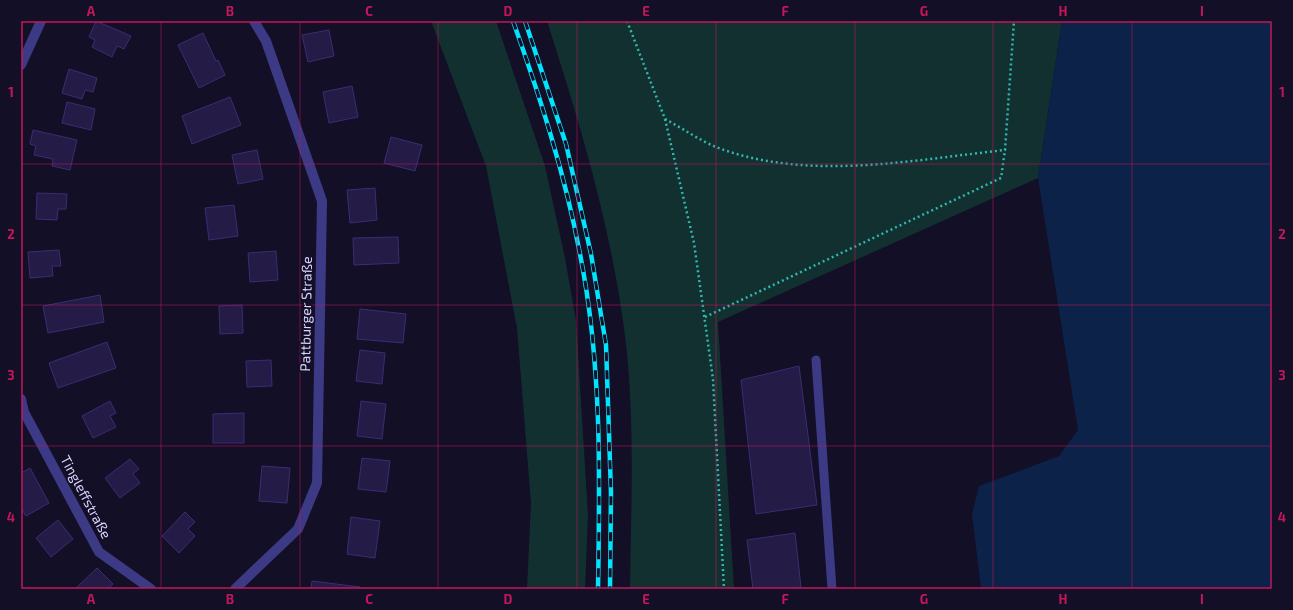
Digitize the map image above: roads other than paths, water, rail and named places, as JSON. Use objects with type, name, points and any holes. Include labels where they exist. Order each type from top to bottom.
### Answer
[{"type":"street","points":[[21,65],[41,21]]},
{"type":"street","name":"Pattburger Straße","points":[[235,589],[298,529],[317,483],[322,201],[266,41],[254,21]]},
{"type":"street","name":"Tingleffstraße","points":[[21,399],[24,412],[99,552],[151,589]]},
{"type":"lane","points":[[816,360],[832,589]]},
{"type":"water","points":[[1062,21],[1272,21],[1272,589],[981,589],[972,514],[979,486],[1059,456],[1078,430],[1038,178]]},
{"type":"railway","points":[[513,21],[533,78],[559,165],[574,224],[587,295],[596,379],[598,421],[598,589]]},
{"type":"railway","points":[[525,21],[566,144],[591,254],[606,345],[611,493],[610,589]]}]
